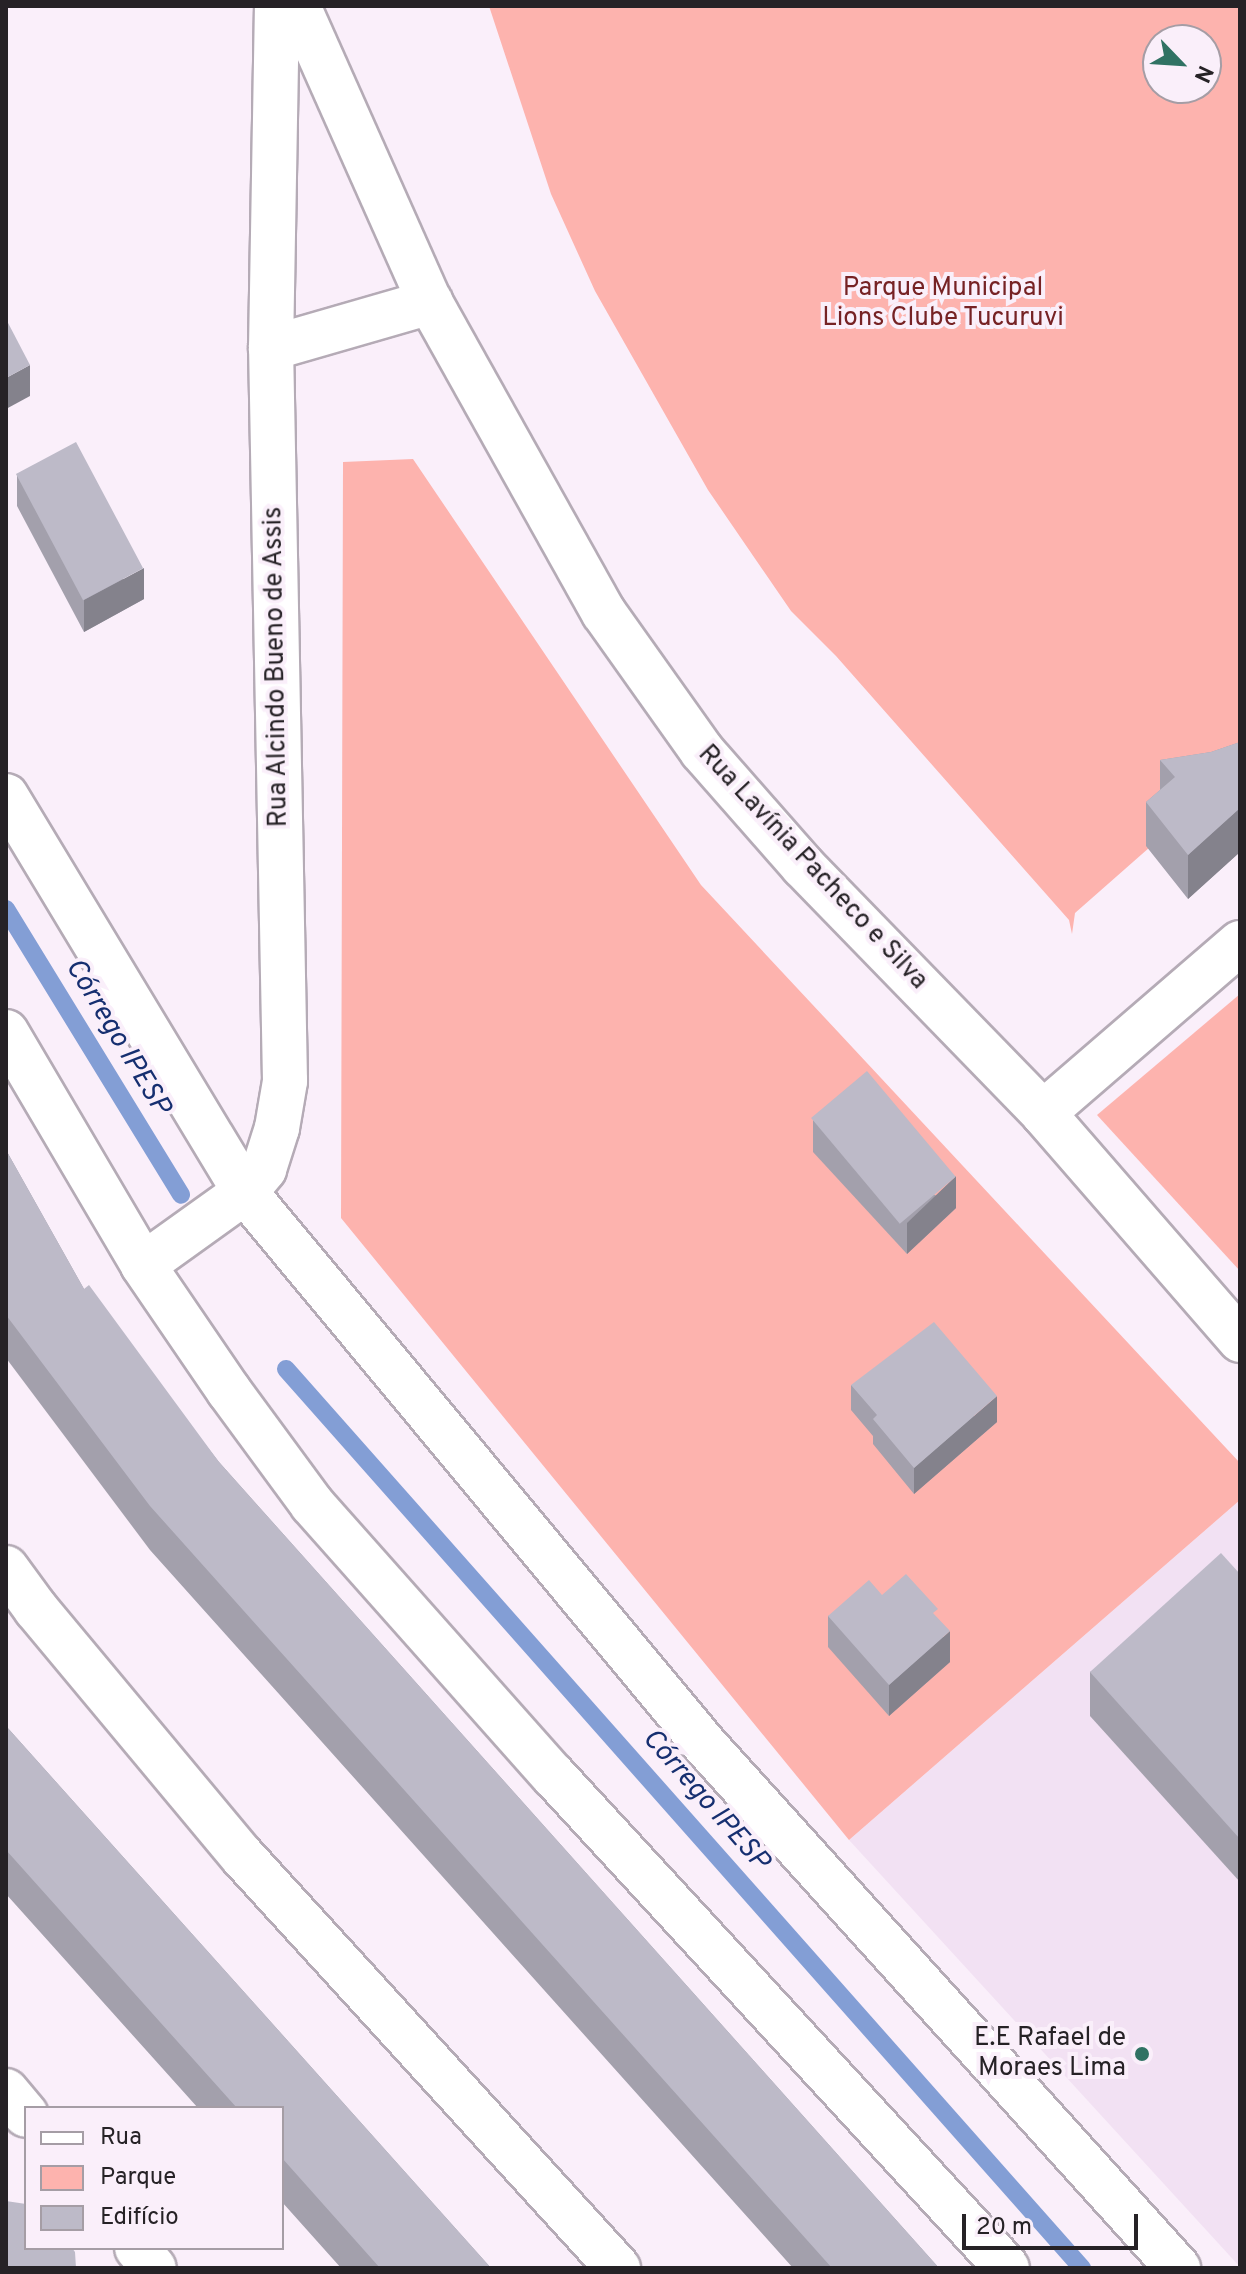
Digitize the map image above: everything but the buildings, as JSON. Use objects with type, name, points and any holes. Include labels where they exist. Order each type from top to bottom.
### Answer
[{"type":"street","name":"Rua Alcindo Bueno de Assis","points":[[154,1258],[236,1199],[264,1169],[277,1128],[285,1081],[271,348],[277,6]]},
{"type":"street","name":"Rua Lavínia Pacheco e Silva","points":[[298,6],[430,302],[604,613],[702,751],[803,866],[1043,1113],[1240,1340]]},
{"type":"street","points":[[271,348],[430,302]]},
{"type":"street","points":[[6,796],[236,1199],[704,1744],[1178,2268]]},
{"type":"street","points":[[1043,1113],[1240,943]]},
{"type":"street","points":[[6,1032],[154,1258],[229,1391],[312,1504],[553,1775],[1007,2268]]},
{"type":"street","points":[[6,1568],[36,1609],[242,1856],[618,2268]]},
{"type":"street","points":[[6,2091],[24,2113]]},
{"type":"street","points":[[139,2250],[154,2268]]},
{"type":"shaded area","name":"E.E Rafael de Moraes Lima","points":[[1240,1500],[1240,2267],[849,1840]]},
{"type":"green space","name":"Parque Municipal Lions Clube Tucuruvi","points":[[489,6],[1240,6],[1240,778],[1233,774],[1075,913],[1072,934],[1069,920],[836,656],[791,611],[708,490],[595,291],[551,194]]},
{"type":"green space","points":[[413,459],[701,885],[1240,1463],[1240,1500],[849,1840],[341,1218],[343,462]]},
{"type":"green space","points":[[1240,994],[1240,1271],[1097,1115]]},
{"type":"waterway","name":"Córrego IPESP","points":[[6,909],[181,1195]]},
{"type":"waterway","name":"Córrego IPESP","points":[[286,1369],[1082,2268]]},
{"type":"place","name":"E.E Rafael de Moraes Lima","points":[[1142,2054]]}]
